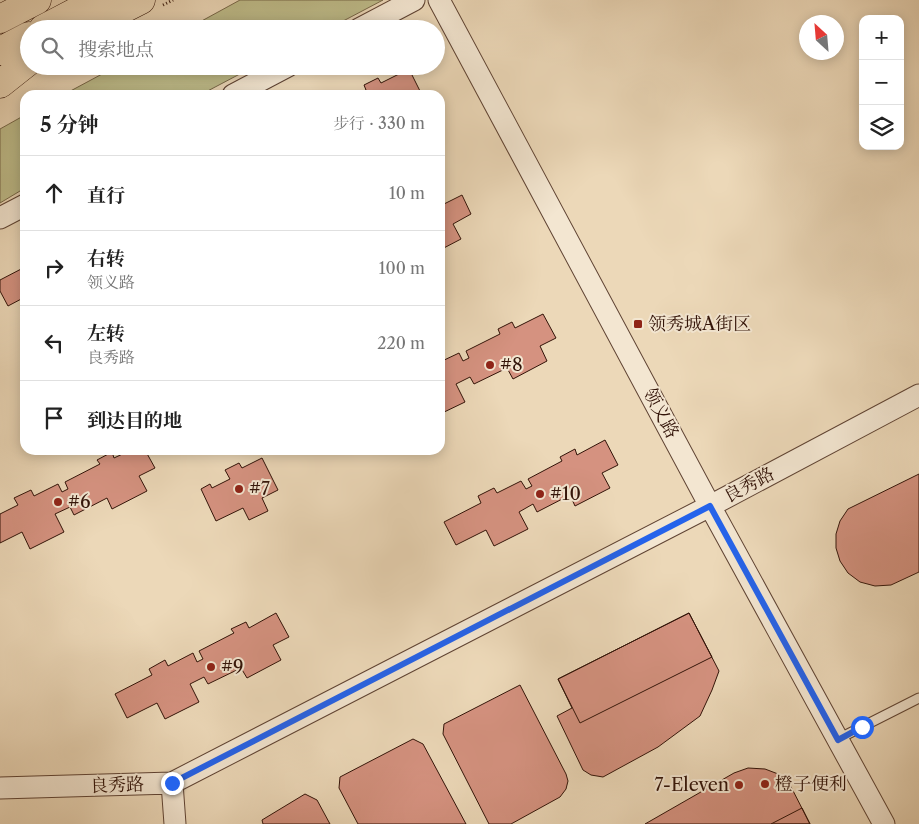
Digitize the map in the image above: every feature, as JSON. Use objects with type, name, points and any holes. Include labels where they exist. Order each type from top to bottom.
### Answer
[{"type":"highway","points":[[0,6],[10,0]]},
{"type":"highway","points":[[0,19],[37,0]]},
{"type":"highway","points":[[60,20],[98,0]]},
{"type":"highway","points":[[79,20],[103,0]]},
{"type":"highway","points":[[102,20],[141,0]]},
{"type":"highway","points":[[0,51],[20,41]]},
{"type":"highway","points":[[0,72],[20,62]]},
{"type":"highway","points":[[0,84],[20,68]]},
{"type":"street","points":[[376,20],[414,0]]},
{"type":"street","name":"领义路","points":[[439,0],[710,506],[884,824]]},
{"type":"street","points":[[242,90],[271,75]]},
{"type":"street","points":[[0,218],[20,208]]},
{"type":"street","name":"良秀路","points":[[0,788],[172,783],[710,506],[919,395]]},
{"type":"street","points":[[172,783],[175,824]]},
{"type":"lane","points":[[838,740],[919,698]]},
{"type":"shaded area","points":[[240,0],[383,0],[345,20],[203,20]]},
{"type":"shaded area","points":[[100,75],[238,75],[209,90],[72,90]]},
{"type":"shaded area","points":[[20,118],[20,191],[0,203],[0,129]]},
{"type":"building","points":[[397,75],[412,75],[420,90],[366,90],[364,85],[378,78],[381,83]]},
{"type":"building","points":[[462,195],[471,214],[453,224],[461,239],[445,247],[445,204]]},
{"type":"building","points":[[20,270],[20,300],[8,306],[0,291],[0,280]]},
{"type":"building","name":"#8","points":[[543,314],[556,338],[540,346],[547,361],[513,379],[507,368],[474,384],[470,377],[456,384],[465,402],[445,412],[445,360],[459,353],[463,361],[469,358],[466,351],[500,334],[498,329],[512,322],[515,328]]},
{"type":"building","name":"#10","points":[[605,440],[618,465],[602,473],[610,488],[575,506],[570,495],[537,512],[533,504],[519,512],[528,529],[494,546],[486,530],[456,545],[444,522],[481,503],[478,496],[494,488],[497,493],[521,481],[526,489],[532,486],[528,479],[562,461],[560,457],[575,449],[577,455]]},
{"type":"building","name":"#6","points":[[106,455],[113,455],[114,458],[120,455],[148,455],[155,468],[139,476],[147,491],[112,509],[107,498],[74,515],[70,507],[55,514],[64,532],[30,549],[22,532],[0,543],[0,514],[18,505],[14,498],[31,490],[34,496],[58,484],[62,492],[68,489],[65,482],[100,464],[97,460]]},
{"type":"building","name":"#7","points":[[262,458],[278,490],[262,498],[268,511],[249,520],[243,508],[216,521],[201,489],[210,484],[212,488],[230,479],[225,470],[239,463],[242,468]]},
{"type":"building","points":[[919,474],[919,572],[891,585],[875,586],[860,582],[848,573],[840,561],[836,548],[836,534],[840,521],[848,509]]},
{"type":"building","name":"#9","points":[[276,613],[289,637],[273,645],[281,660],[247,678],[241,668],[208,684],[204,677],[190,684],[199,702],[165,719],[157,703],[127,718],[115,694],[152,675],[149,669],[165,660],[168,666],[193,653],[197,662],[203,659],[199,651],[234,633],[231,629],[246,622],[249,628]]},
{"type":"building","points":[[689,613],[719,671],[700,716],[658,747],[603,777],[591,775],[583,770],[557,716],[572,708],[558,679]]},
{"type":"building","points":[[689,613],[712,657],[580,723],[558,679]]},
{"type":"building","points":[[520,685],[568,781],[566,789],[560,797],[511,824],[489,824],[443,734],[444,724]]},
{"type":"building","points":[[413,739],[423,744],[466,824],[358,824],[339,788],[340,777]]},
{"type":"building","points":[[748,768],[765,769],[786,777],[810,824],[645,824],[734,773]]},
{"type":"building","points":[[305,794],[317,800],[330,824],[263,824],[262,820]]},
{"type":"building","points":[[802,808],[810,824],[771,824]]},
{"type":"place","name":"领秀城A街区","points":[[638,324]]},
{"type":"place","name":"#8","points":[[490,365]]},
{"type":"place","name":"#7","points":[[239,489]]},
{"type":"place","name":"#10","points":[[540,494]]},
{"type":"place","name":"#6","points":[[58,502]]},
{"type":"place","name":"#9","points":[[211,667]]},
{"type":"place","name":"橙子便利","points":[[765,784]]},
{"type":"place","name":"7-Eleven","points":[[739,785]]},
{"type":"route","points":[[172,783],[710,506],[838,740],[862,727]]}]
